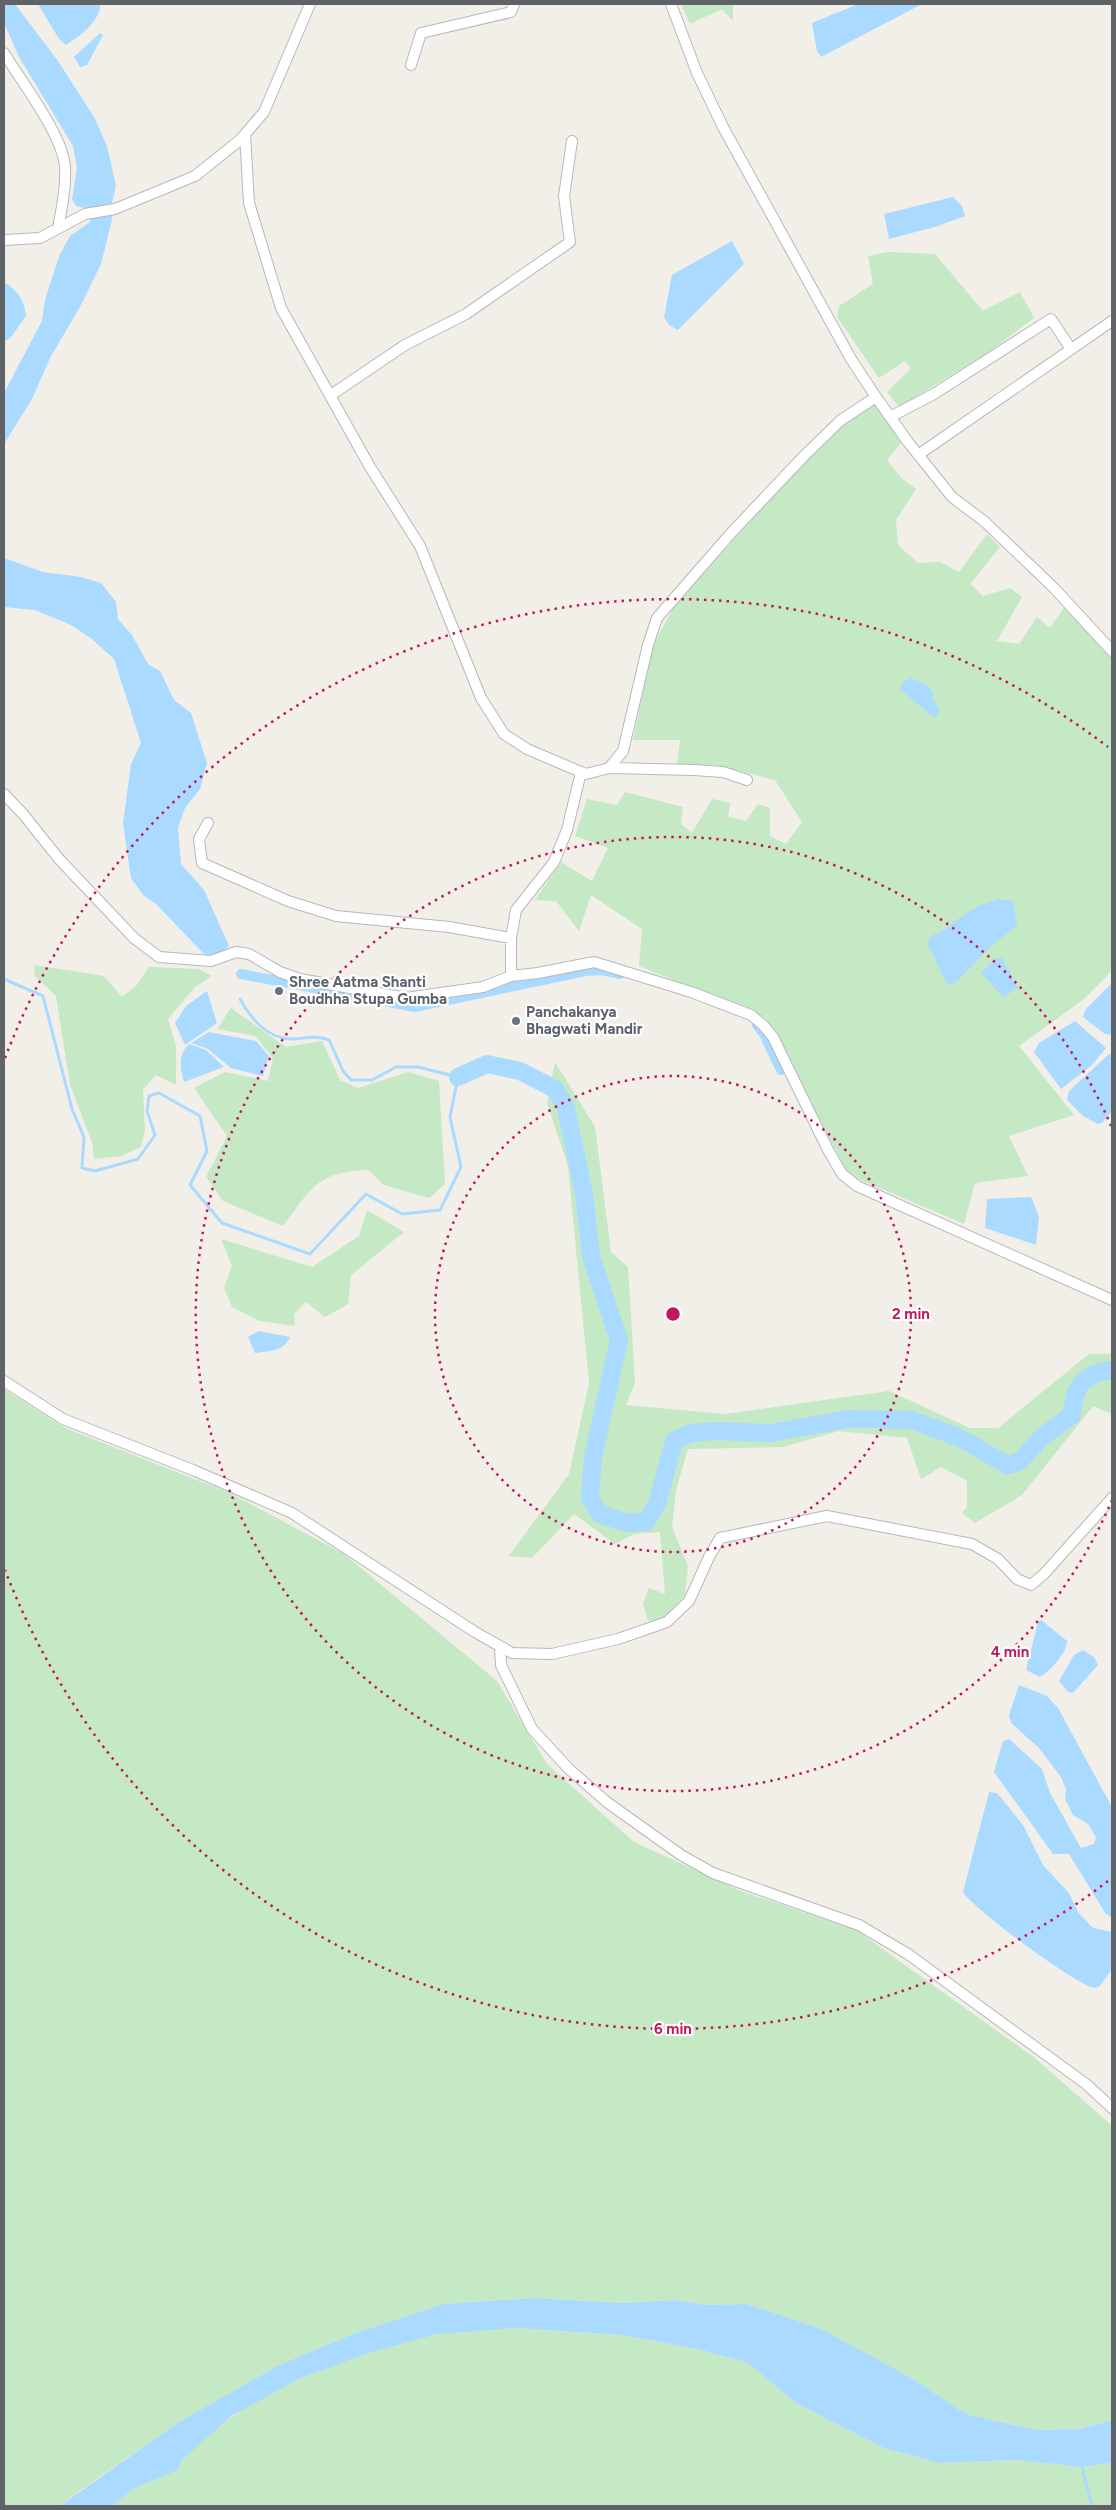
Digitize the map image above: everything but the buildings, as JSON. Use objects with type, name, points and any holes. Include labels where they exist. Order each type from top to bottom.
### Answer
[{"type":"street","points":[[4,240],[40,238],[85,214],[116,209],[195,176],[245,134],[264,112],[310,4]]},
{"type":"street","points":[[411,65],[421,33],[511,12],[514,4]]},
{"type":"street","points":[[670,4],[697,73],[723,127],[851,359],[876,397],[918,455],[952,496],[985,522],[1054,588],[1112,651]]},
{"type":"street","points":[[4,53],[59,141],[65,165],[64,199],[58,228]]},
{"type":"street","points":[[245,134],[249,203],[281,308],[370,467],[420,546],[481,698],[504,734],[527,750],[586,774],[609,768],[723,772],[747,780]]},
{"type":"street","points":[[331,395],[405,345],[466,314],[570,242],[564,196],[572,141]]},
{"type":"street","points":[[890,417],[934,394],[1051,320],[1071,349]]},
{"type":"street","points":[[918,455],[1112,320]]},
{"type":"street","points":[[609,768],[623,751],[648,645],[657,618],[732,532],[805,455],[841,420],[876,397]]},
{"type":"street","points":[[511,976],[511,938],[516,910],[554,862],[567,830],[581,772]]},
{"type":"street","points":[[4,794],[23,814],[59,859],[134,938],[159,957],[210,961],[236,952],[249,954],[280,972],[300,979],[406,998],[483,987],[511,976],[594,962],[682,989],[750,1015],[763,1024],[773,1037],[828,1150],[842,1174],[857,1186],[1112,1300]]},
{"type":"street","points":[[208,823],[199,838],[202,863],[288,901],[336,916],[449,927],[511,938]]},
{"type":"street","points":[[4,1381],[63,1418],[194,1470],[292,1513],[475,1632],[512,1653],[552,1654],[618,1639],[667,1622],[689,1601],[720,1538],[827,1516],[972,1544],[998,1559],[1017,1579],[1031,1585],[1044,1574],[1112,1498]]},
{"type":"street","points":[[500,1646],[501,1665],[532,1729],[570,1769],[608,1803],[681,1855],[713,1873],[859,1925],[908,1954],[1086,2084],[1112,2108]]},
{"type":"green space","points":[[681,4],[733,4],[733,21],[722,9],[690,24]]},
{"type":"green space","points":[[888,252],[935,254],[983,311],[1020,292],[1034,318],[989,352],[899,407],[887,392],[911,369],[905,361],[879,378],[837,317],[839,306],[873,284],[868,256]]},
{"type":"green space","points":[[876,404],[901,443],[887,460],[901,478],[916,489],[896,520],[898,545],[918,563],[940,562],[959,572],[987,534],[1000,547],[970,584],[983,596],[1010,588],[1022,597],[997,641],[1019,644],[1037,617],[1050,628],[1065,606],[1112,656],[1112,971],[1084,999],[1019,1046],[1074,1115],[1009,1136],[1028,1176],[975,1183],[964,1224],[849,1175],[766,1018],[639,966],[642,929],[591,895],[579,931],[556,901],[535,900],[561,862],[592,881],[608,848],[575,836],[587,799],[617,805],[625,792],[683,807],[681,824],[692,833],[712,799],[730,803],[728,817],[746,821],[758,804],[770,808],[770,836],[786,844],[802,822],[775,780],[716,765],[677,765],[680,740],[633,740],[652,648],[673,608],[781,487],[846,420]]},
{"type":"green space","points":[[34,965],[104,976],[122,997],[137,985],[149,967],[199,969],[212,976],[195,987],[168,1019],[176,1046],[176,1085],[156,1075],[143,1089],[145,1130],[141,1147],[121,1156],[94,1159],[92,1142],[70,1085],[56,996],[35,976]]},
{"type":"green space","points":[[231,1008],[286,1047],[322,1041],[340,1080],[358,1088],[408,1072],[439,1081],[445,1184],[429,1198],[384,1185],[368,1170],[337,1174],[317,1184],[283,1226],[223,1201],[206,1177],[227,1136],[194,1088],[225,1072],[268,1081],[273,1058],[255,1036],[217,1029]]},
{"type":"green space","points":[[555,1062],[595,1127],[611,1252],[628,1267],[635,1383],[626,1405],[725,1414],[889,1391],[970,1428],[998,1428],[1089,1354],[1112,1354],[1112,1414],[1093,1406],[1022,1495],[975,1523],[962,1513],[967,1507],[967,1481],[941,1467],[921,1479],[907,1438],[839,1431],[783,1447],[688,1449],[676,1490],[672,1527],[688,1566],[685,1595],[663,1619],[648,1621],[643,1603],[649,1588],[665,1594],[660,1532],[634,1534],[615,1544],[574,1514],[532,1558],[509,1556],[569,1474],[589,1383],[568,1166],[547,1103]]},
{"type":"green space","points":[[367,1210],[404,1232],[351,1275],[348,1304],[325,1317],[306,1302],[294,1314],[295,1326],[260,1321],[232,1307],[224,1288],[232,1266],[221,1239],[312,1267],[359,1236]]},
{"type":"green space","points":[[4,1389],[65,1428],[230,1493],[344,1554],[497,1681],[547,1764],[634,1842],[741,1891],[856,1930],[1035,2058],[1111,2125],[1112,2420],[1079,2429],[1036,2430],[966,2414],[913,2379],[868,2356],[746,2304],[705,2305],[674,2300],[624,2303],[534,2298],[444,2304],[358,2332],[279,2365],[179,2422],[68,2499],[62,2506],[4,2506]]},
{"type":"green space","points":[[516,2328],[621,2335],[698,2349],[748,2363],[796,2403],[884,2448],[939,2463],[1020,2460],[1081,2467],[1112,2463],[1112,2506],[112,2506],[133,2489],[177,2470],[196,2446],[235,2415],[288,2384],[317,2371],[376,2349],[436,2334],[465,2330]]},
{"type":"water","points":[[4,4],[15,4],[58,61],[94,117],[107,146],[116,186],[112,203],[112,220],[101,264],[81,305],[50,358],[32,399],[4,444],[4,393],[42,321],[45,300],[59,256],[70,236],[90,222],[89,209],[76,206],[72,199],[77,167],[73,146],[19,57],[4,23]]},
{"type":"water","points":[[38,4],[100,4],[97,16],[93,22],[83,33],[66,45],[59,39]]},
{"type":"water","points":[[858,4],[922,4],[821,57],[817,51],[812,23]]},
{"type":"water","points":[[100,33],[103,35],[87,65],[80,67],[74,57]]},
{"type":"water","points":[[953,197],[962,206],[965,216],[938,226],[889,239],[884,214]]},
{"type":"water","points":[[732,241],[744,264],[678,330],[669,325],[664,317],[672,275]]},
{"type":"water","points":[[4,282],[20,296],[26,316],[11,337],[4,342]]},
{"type":"water","points":[[4,558],[43,572],[81,577],[101,583],[116,602],[118,619],[132,635],[148,664],[160,671],[174,700],[191,713],[207,763],[200,789],[185,808],[178,828],[181,864],[204,890],[229,946],[223,952],[208,956],[203,953],[156,904],[143,895],[131,878],[123,823],[131,764],[141,743],[114,659],[92,639],[71,625],[35,610],[4,607]]},
{"type":"water","points":[[910,678],[923,683],[932,691],[933,700],[940,709],[935,718],[899,689],[905,680],[907,681]]},
{"type":"water","points":[[1000,899],[1013,901],[1017,926],[992,945],[955,983],[947,984],[927,943],[933,935],[942,931],[965,914],[980,905]]},
{"type":"water","points":[[995,958],[1002,958],[1018,988],[1003,997],[981,973]]},
{"type":"water","points":[[1112,983],[1112,1035],[1105,1034],[1083,1017],[1085,1010]]},
{"type":"water","points":[[207,991],[217,1023],[185,1045],[175,1023],[186,1006]]},
{"type":"water","points":[[1075,1021],[1106,1048],[1092,1065],[1061,1089],[1034,1052],[1039,1043]]},
{"type":"water","points":[[209,1032],[256,1041],[269,1056],[263,1076],[231,1068],[208,1049],[191,1043]]},
{"type":"water","points":[[189,1044],[206,1050],[224,1067],[184,1082],[181,1062],[185,1048]]},
{"type":"water","points":[[1109,1054],[1112,1054],[1112,1111],[1103,1122],[1098,1124],[1083,1116],[1067,1100],[1069,1091]]},
{"type":"water","points":[[1031,1197],[1039,1217],[1036,1245],[985,1228],[987,1199]]},
{"type":"water","points":[[258,1331],[290,1337],[284,1346],[280,1348],[255,1353],[248,1337]]},
{"type":"water","points":[[1041,1620],[1067,1641],[1064,1651],[1057,1661],[1040,1677],[1026,1670],[1038,1622]]},
{"type":"water","points":[[1083,1650],[1094,1657],[1098,1665],[1073,1693],[1068,1692],[1059,1681],[1074,1655]]},
{"type":"water","points":[[1019,1685],[1047,1696],[1058,1708],[1112,1807],[1112,1918],[1106,1914],[1069,1854],[1053,1854],[994,1772],[1003,1741],[1009,1739],[1042,1769],[1050,1793],[1081,1848],[1094,1844],[1096,1837],[1088,1824],[1073,1815],[1065,1799],[1066,1789],[1061,1777],[1038,1747],[1011,1723],[1009,1715]]},
{"type":"water","points":[[989,1792],[997,1793],[1023,1825],[1043,1865],[1069,1893],[1078,1912],[1093,1928],[1112,1932],[1112,1969],[1099,1987],[1082,1983],[1046,1960],[984,1913],[963,1892]]},
{"type":"water","points":[[534,2298],[624,2303],[674,2300],[705,2305],[746,2304],[821,2329],[913,2379],[966,2414],[1036,2430],[1079,2429],[1112,2420],[1112,2463],[1081,2467],[1020,2460],[939,2463],[884,2448],[796,2403],[748,2363],[698,2349],[621,2335],[516,2328],[437,2334],[368,2353],[298,2379],[232,2416],[181,2462],[178,2470],[133,2489],[112,2506],[62,2506],[179,2422],[279,2365],[358,2332],[444,2304]]},
{"type":"waterway","points":[[241,974],[415,1007],[585,971],[602,970],[620,974]]},
{"type":"waterway","points":[[4,979],[43,996],[72,1109],[84,1137],[82,1168],[95,1171],[138,1159],[155,1135],[147,1111],[149,1096],[159,1093],[200,1116],[207,1151],[190,1185],[222,1223],[310,1254],[366,1194],[402,1214],[440,1210],[461,1167],[450,1117],[458,1077],[418,1067],[396,1067],[372,1080],[351,1080],[343,1071],[329,1040],[316,1037],[294,1039],[277,1036],[255,1021],[240,999]]},
{"type":"waterway","points":[[757,1025],[764,1034],[781,1070]]},
{"type":"waterway","points":[[458,1077],[487,1064],[520,1071],[555,1089],[566,1108],[584,1194],[591,1256],[619,1340],[593,1457],[590,1498],[600,1514],[627,1523],[646,1522],[657,1504],[674,1441],[691,1433],[714,1431],[770,1433],[848,1419],[912,1420],[960,1438],[1007,1465],[1019,1462],[1042,1437],[1072,1415],[1078,1389],[1087,1378],[1094,1374],[1112,1370]]},
{"type":"waterway","points":[[1081,2463],[1092,2506]]},
{"type":"place","name":"Shree Aatma Shanti Boudhha Stupa Gumba","points":[[279,991]]},
{"type":"place","name":"Panchakanya Bhagwati Mandir","points":[[516,1021]]}]
